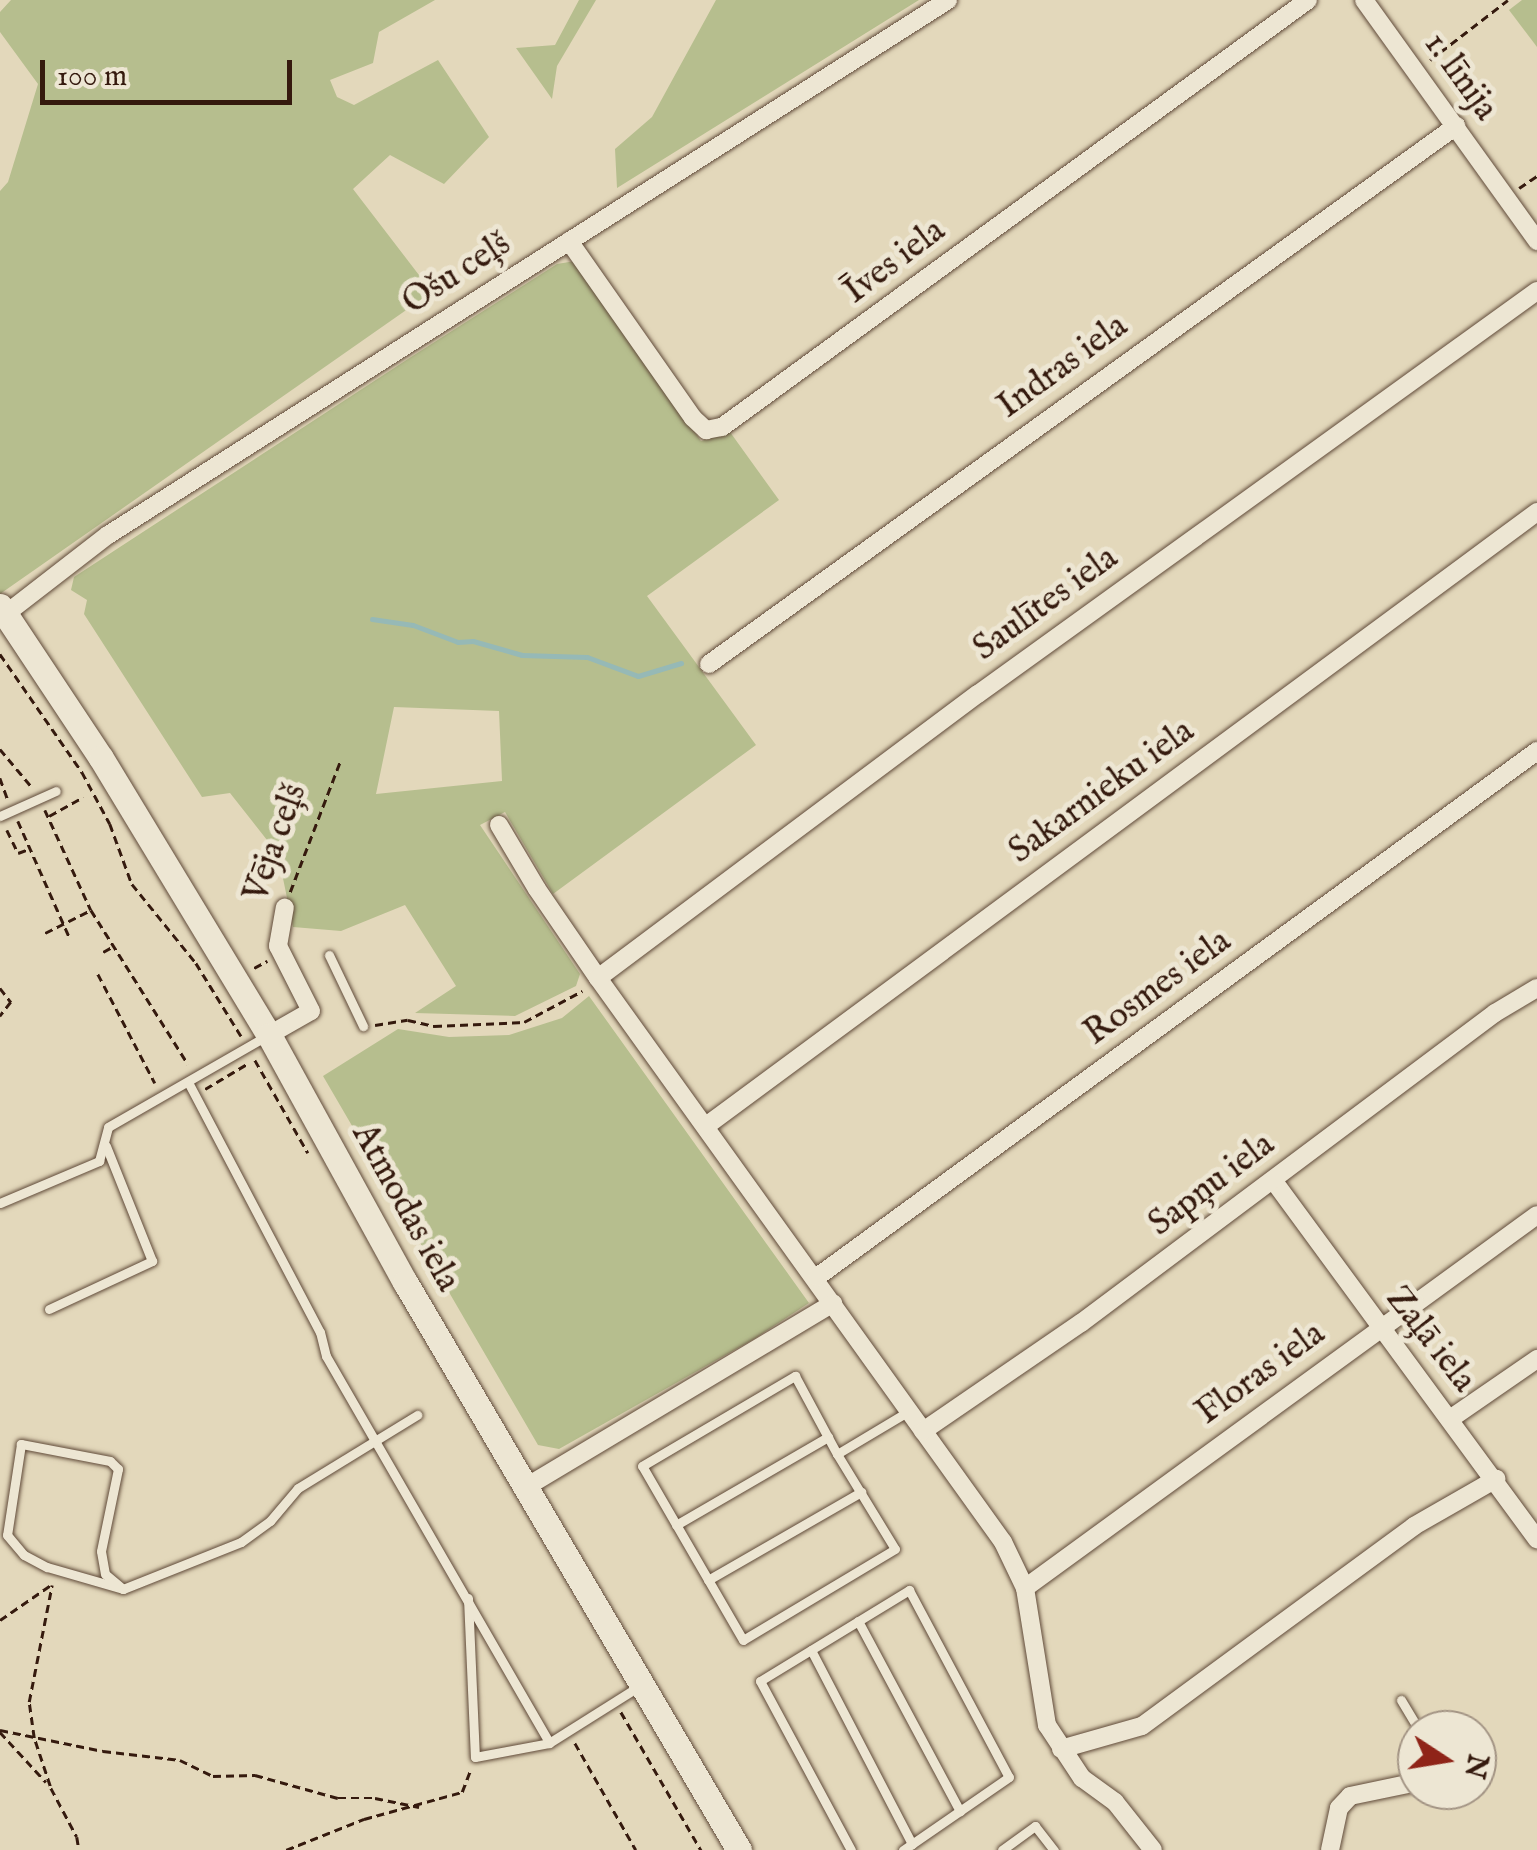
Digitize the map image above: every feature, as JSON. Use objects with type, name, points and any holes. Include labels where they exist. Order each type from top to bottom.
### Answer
[{"type":"main road","name":"Atmodas iela","points":[[2,613],[644,1683],[739,1850]]},
{"type":"street","name":"Ošu ceļš","points":[[2,613],[108,535],[948,0]]},
{"type":"street","name":"Īves iela","points":[[569,241],[693,418],[706,430],[722,427],[1308,0]]},
{"type":"street","name":"1. līnija","points":[[1364,0],[1537,241]]},
{"type":"street","name":"Indras iela","points":[[709,664],[1456,126]]},
{"type":"street","name":"Saulītes iela","points":[[591,984],[978,694],[1537,291]]},
{"type":"street","name":"Sakarnieku iela","points":[[706,1126],[1537,512]]},
{"type":"street","name":"Rosmes iela","points":[[817,1277],[1537,751]]},
{"type":"street","points":[[499,824],[591,984],[706,1126],[1003,1542],[1025,1588],[1047,1725],[1082,1778],[1114,1802],[1148,1838],[1153,1850]]},
{"type":"street","name":"Vēja ceļš","points":[[258,1041],[312,1011],[278,946],[284,908]]},
{"type":"street","name":"Sapņu iela","points":[[923,1431],[1080,1323],[1496,1013],[1537,988]]},
{"type":"street","name":"Zaļā iela","points":[[1274,1180],[1378,1329],[1450,1418],[1537,1539]]},
{"type":"street","name":"Floras iela","points":[[1025,1588],[1537,1215]]},
{"type":"street","points":[[526,1487],[833,1303]]},
{"type":"street","points":[[1450,1418],[1537,1359]]},
{"type":"street","points":[[1061,1749],[1142,1726],[1414,1526],[1496,1479]]},
{"type":"street","points":[[1330,1850],[1338,1808],[1350,1796],[1397,1786]]},
{"type":"lane","points":[[0,816],[15,815],[42,803],[56,791]]},
{"type":"lane","points":[[329,955],[363,1026]]},
{"type":"lane","points":[[0,1203],[98,1161],[106,1146],[108,1127],[258,1041]]},
{"type":"lane","points":[[191,1081],[320,1332],[326,1356],[549,1743]]},
{"type":"lane","points":[[49,1309],[152,1261],[106,1146]]},
{"type":"lane","points":[[795,1376],[837,1454],[895,1549],[743,1640],[642,1466],[795,1376]]},
{"type":"lane","points":[[837,1454],[908,1410]]},
{"type":"lane","points":[[122,1589],[105,1574],[101,1551],[118,1470],[110,1461],[22,1444],[7,1534],[24,1555],[46,1567],[122,1589],[241,1542],[270,1521],[298,1488],[417,1414]]},
{"type":"lane","points":[[676,1525],[828,1437]]},
{"type":"lane","points":[[708,1580],[861,1492]]},
{"type":"lane","points":[[811,1650],[908,1847],[1009,1777],[909,1590],[760,1681],[851,1850]]},
{"type":"lane","points":[[468,1597],[475,1757],[549,1743],[644,1683]]},
{"type":"lane","points":[[858,1621],[960,1811]]},
{"type":"lane","points":[[1401,1700],[1407,1710]]},
{"type":"lane","points":[[1002,1850],[1035,1826],[1054,1850]]},
{"type":"path","points":[[1416,71],[1508,0]]},
{"type":"path","points":[[0,654],[82,772],[110,824],[132,884],[258,1041]]},
{"type":"path","points":[[0,749],[42,803],[92,910],[188,1063],[191,1081]]},
{"type":"path","name":"Vēja ceļš","points":[[284,908],[340,762]]},
{"type":"path","points":[[0,778],[69,936]]},
{"type":"path","points":[[48,816],[83,797]]},
{"type":"path","points":[[30,848],[18,853],[5,824],[42,803]]},
{"type":"path","points":[[45,934],[92,910]]},
{"type":"path","points":[[102,952],[113,946]]},
{"type":"path","points":[[98,974],[162,1096]]},
{"type":"path","points":[[363,1026],[408,1020],[434,1026],[524,1022],[591,984]]},
{"type":"path","points":[[0,988],[11,1002],[0,1016]]},
{"type":"path","points":[[0,1620],[39,1598],[52,1584],[29,1702],[34,1738],[50,1786],[77,1837],[78,1850]]},
{"type":"path","points":[[616,1702],[701,1850]]},
{"type":"path","points":[[0,1731],[180,1760],[213,1776],[255,1775],[338,1798],[375,1798],[419,1807]]},
{"type":"path","points":[[0,1731],[50,1786]]},
{"type":"path","points":[[568,1732],[636,1850]]},
{"type":"path","points":[[286,1850],[364,1818],[419,1807],[462,1792],[475,1757]]},
{"type":"green space","points":[[11,0],[435,0],[379,32],[373,63],[330,80],[337,97],[354,105],[438,60],[489,137],[444,184],[390,155],[353,189],[432,292],[0,594],[0,191],[8,182],[38,84],[0,32],[0,12]]},
{"type":"green space","points":[[579,0],[596,0],[557,66],[552,99],[516,48],[555,45]]},
{"type":"green space","points":[[716,0],[919,0],[617,188],[615,149],[652,117]]},
{"type":"green space","points":[[1522,0],[1537,0],[1537,47],[1509,10]]},
{"type":"green space","points":[[575,261],[701,441],[730,432],[779,500],[647,596],[756,745],[553,894],[505,812],[480,825],[580,974],[576,986],[515,1016],[415,1013],[456,986],[405,905],[341,931],[293,927],[278,854],[230,793],[202,797],[84,614],[87,600],[71,590],[74,577],[557,264]],"holes":[[[394,707],[499,711],[502,781],[376,794]]]},
{"type":"green space","points":[[589,996],[809,1303],[754,1339],[559,1449],[538,1445],[323,1076],[398,1029],[449,1037],[509,1035],[562,1018]]},
{"type":"waterway","points":[[372,619],[413,625],[458,642],[473,641],[522,655],[587,657],[638,676],[681,663]]}]
